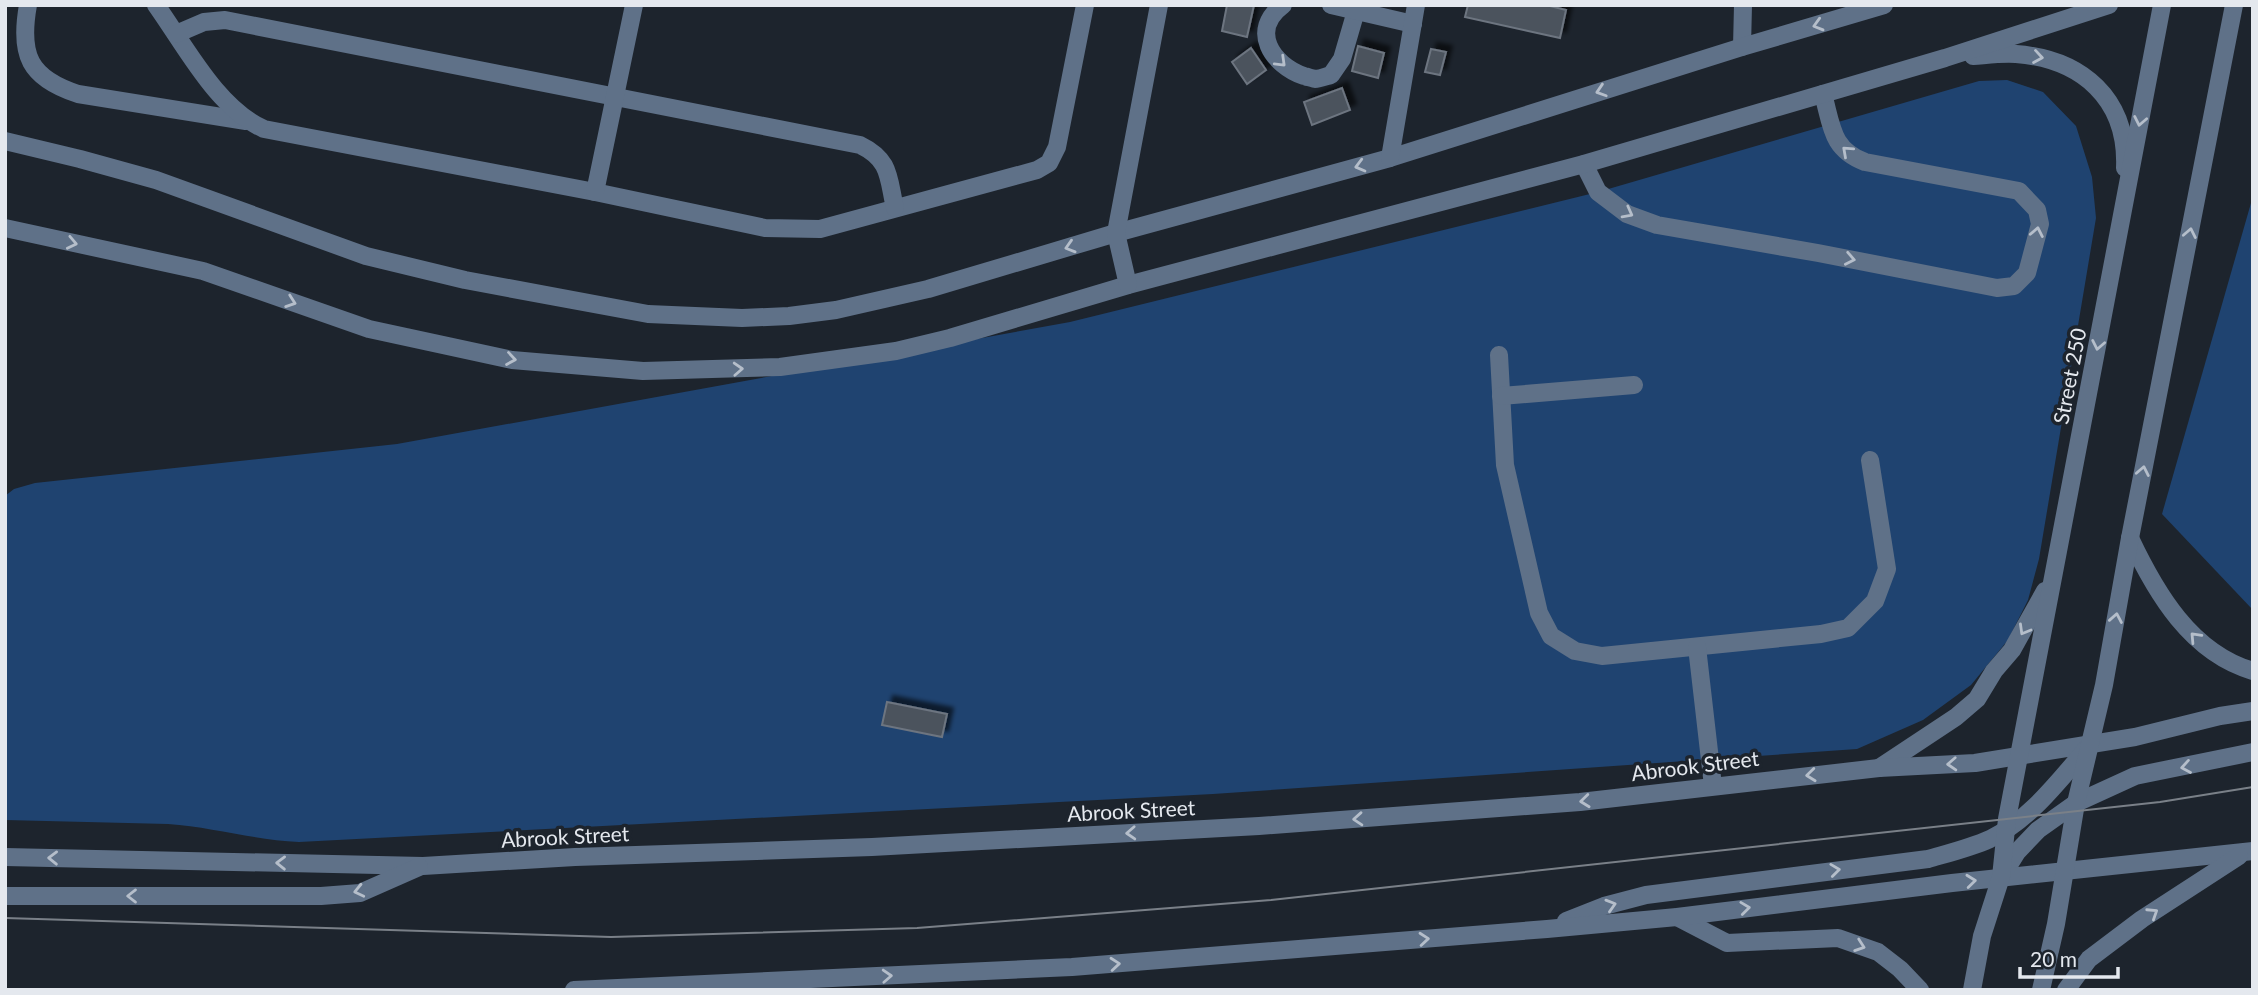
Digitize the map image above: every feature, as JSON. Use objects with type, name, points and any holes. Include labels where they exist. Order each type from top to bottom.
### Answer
[{"type":"street","points":[[28,5],[24,28],[29,61],[40,75],[58,87],[78,94],[246,121],[264,129],[595,192],[765,228],[820,229],[1037,170],[1049,163],[1057,147],[1085,5]]},
{"type":"street","points":[[156,5],[220,97],[246,121]]},
{"type":"street","points":[[595,192],[634,5]]},
{"type":"street","points":[[1128,285],[1116,233],[1158,5]]},
{"type":"street","points":[[1283,5],[1274,12],[1265,32],[1268,49],[1291,72],[1315,79],[1331,75],[1342,59],[1356,11]]},
{"type":"street","points":[[1331,5],[1413,24]]},
{"type":"street","points":[[1390,158],[1416,5]]},
{"type":"street","points":[[1742,47],[1743,5]]},
{"type":"street","points":[[5,142],[156,180],[366,256],[413,268],[574,302],[672,316],[742,318],[836,310],[928,289],[1116,233],[1390,158],[1884,5]]},
{"type":"street","points":[[5,228],[202,271],[369,329],[512,360],[643,371],[779,367],[897,351],[950,338],[1128,285],[1584,164],[1945,58],[2109,5]]},
{"type":"street","name":"Street 250","points":[[2001,877],[2006,829],[2162,5]]},
{"type":"street","points":[[2041,990],[2234,5]]},
{"type":"street","points":[[176,34],[204,22],[225,20],[860,145],[875,152],[883,162],[895,208]]},
{"type":"street","points":[[1945,58],[2015,54],[2046,58],[2067,65],[2086,76],[2115,111],[2123,134],[2126,160],[2123,211]]},
{"type":"street","points":[[1584,164],[1598,192],[1627,214],[1657,225],[1997,288],[2014,286],[2027,273],[2040,224],[2037,209],[2019,191],[1865,162],[1850,156],[1834,135],[1823,94]]},
{"type":"street","points":[[1499,355],[1505,465],[1539,613],[1551,636],[1575,651],[1602,656],[1821,634],[1848,628],[1875,601],[1887,569],[1870,460]]},
{"type":"street","points":[[1501,396],[1634,385]]},
{"type":"street","points":[[2130,538],[2163,599],[2185,626],[2220,658],[2253,671]]},
{"type":"street","points":[[1879,768],[1956,717],[1977,699],[2034,615],[2055,569]]},
{"type":"street","points":[[1697,647],[1713,786]]},
{"type":"street","name":"Abrook Street","points":[[5,857],[422,866],[575,857],[872,847],[1245,827],[1580,802],[1879,768],[1975,763],[2135,737],[2220,716],[2253,711]]},
{"type":"street","points":[[1547,929],[1604,906],[1646,895],[1928,859],[1980,843],[2006,829],[2046,796],[2091,743]]},
{"type":"street","points":[[1972,990],[1982,936],[2001,877],[2017,852],[2038,830],[2076,803],[2135,776],[2253,752]]},
{"type":"street","points":[[575,990],[1072,967],[1547,929],[1677,917],[2001,877],[2248,852]]},
{"type":"street","points":[[2066,990],[2089,959],[2142,919],[2248,852]]},
{"type":"street","points":[[5,896],[321,896],[360,892],[422,866]]},
{"type":"street","points":[[1677,917],[1727,943],[1838,938],[1878,952],[1900,969],[1920,990]]},
{"type":"shaded area","points":[[2007,80],[2043,92],[2076,126],[2092,177],[2096,218],[2039,559],[2028,600],[2008,640],[1971,685],[1923,720],[1857,749],[1213,794],[299,842],[168,824],[5,820],[5,496],[14,489],[35,483],[397,444],[1070,322],[1598,192],[1979,81]]},
{"type":"shaded area","points":[[2253,196],[2253,610],[2162,514]]},
{"type":"building","points":[[1227,5],[1254,5],[1247,37],[1222,31]]},
{"type":"building","points":[[1468,5],[1546,5],[1566,10],[1560,38],[1465,17]]},
{"type":"building","points":[[1358,46],[1384,53],[1378,78],[1352,71]]},
{"type":"building","points":[[1251,48],[1266,70],[1247,84],[1232,62]]},
{"type":"building","points":[[1431,49],[1446,52],[1440,75],[1425,72]]},
{"type":"building","points":[[1342,88],[1350,110],[1312,125],[1304,102]]},
{"type":"building","points":[[887,702],[947,714],[942,737],[882,725]]},
{"type":"tram line","points":[[5,918],[611,937],[917,928],[1271,900],[2160,802],[2253,787]]}]
